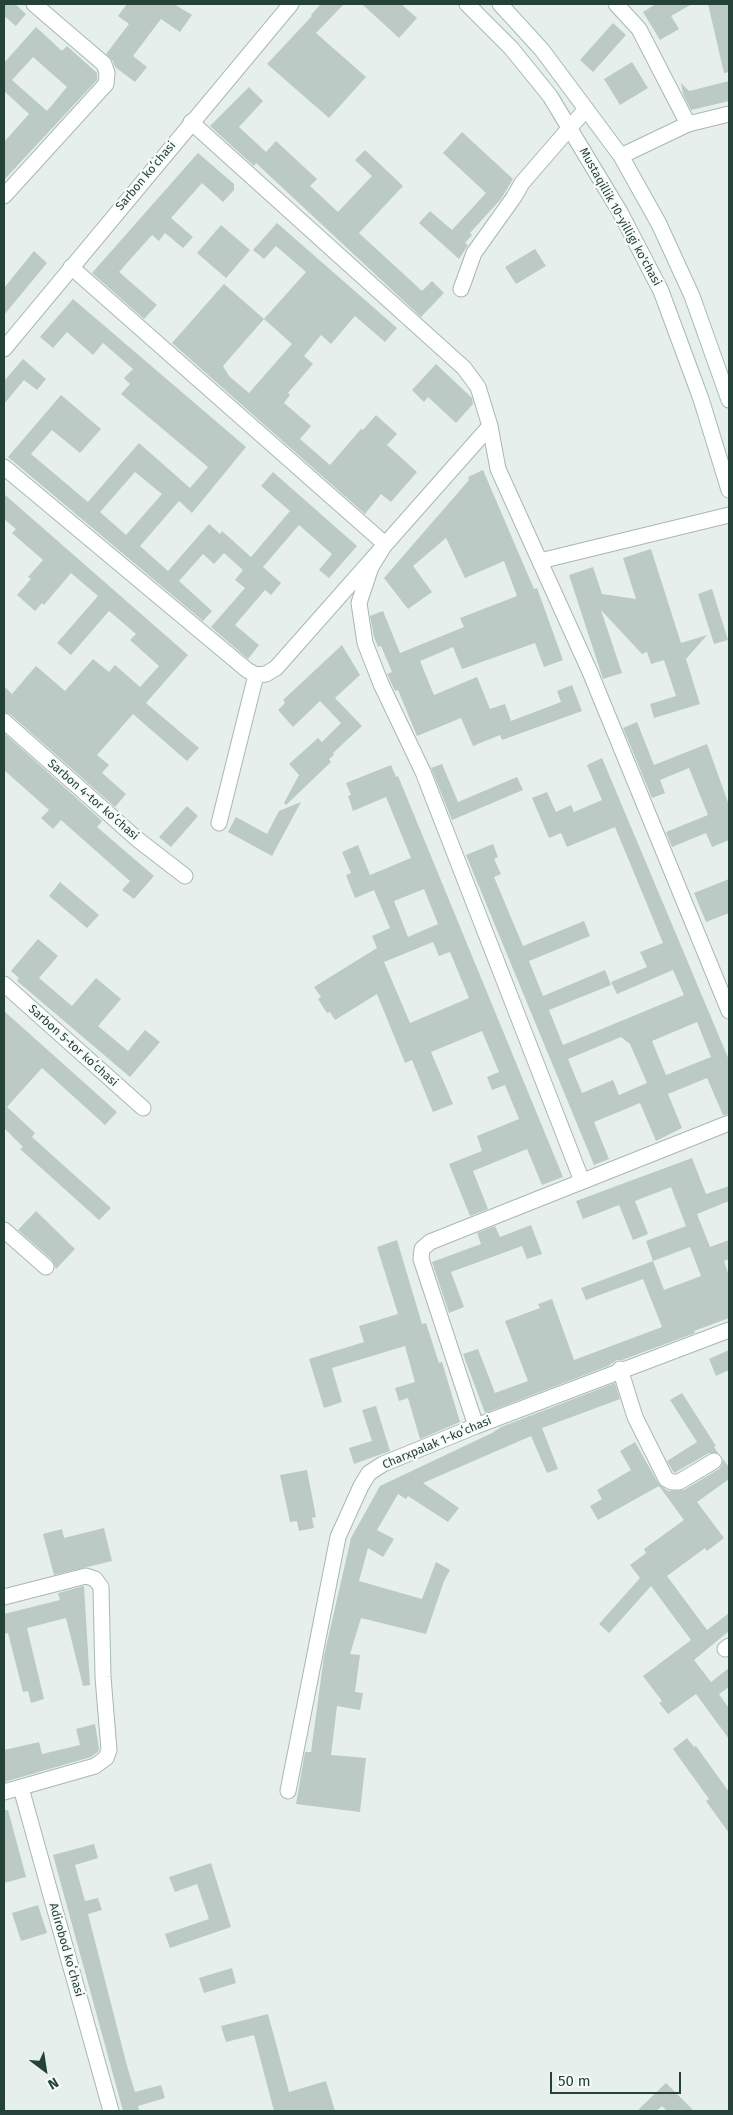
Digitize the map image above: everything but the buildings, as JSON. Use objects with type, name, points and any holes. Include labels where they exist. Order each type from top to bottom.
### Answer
[{"type":"street","points":[[4,196],[106,84],[107,72],[104,64],[34,4]]},
{"type":"street","name":"Sarbon koʻchasi","points":[[4,349],[291,4]]},
{"type":"street","name":"Mustaqillik 10-yilligi ko'chasi","points":[[467,4],[511,48],[550,96],[620,212],[661,291],[701,399],[729,490]]},
{"type":"street","points":[[500,4],[542,50],[621,156],[659,224],[692,296],[729,400]]},
{"type":"street","points":[[616,4],[639,28],[688,124]]},
{"type":"street","points":[[461,289],[474,254],[522,183],[586,109]]},
{"type":"street","points":[[621,156],[688,124],[729,114]]},
{"type":"street","points":[[191,122],[464,368],[478,387],[490,426],[498,469],[590,672],[729,1011]]},
{"type":"street","points":[[71,267],[385,544]]},
{"type":"street","points":[[4,467],[256,675],[266,674],[276,668],[490,426]]},
{"type":"street","points":[[540,561],[729,515]]},
{"type":"street","points":[[385,544],[371,567],[359,604],[365,643],[381,684],[423,772],[582,1181]]},
{"type":"street","points":[[219,823],[256,675]]},
{"type":"street","name":"Sarbon 4-tor koʻchasi","points":[[4,721],[137,839],[185,876]]},
{"type":"street","name":"Sarbon 5-tor koʻchasi","points":[[4,984],[143,1108]]},
{"type":"street","points":[[476,1426],[421,1260],[422,1249],[430,1242],[729,1123]]},
{"type":"street","points":[[4,1230],[46,1267]]},
{"type":"street","name":"Charxpalak 1-koʻchasi","points":[[288,1791],[338,1537],[361,1486],[369,1473],[384,1464],[476,1426],[620,1369],[729,1330]]},
{"type":"street","points":[[620,1369],[635,1417],[666,1479],[672,1482],[679,1482],[714,1461]]},
{"type":"street","points":[[4,1597],[86,1576],[95,1579],[101,1587],[103,1677],[109,1750],[106,1758],[95,1766],[4,1792]]},
{"type":"street","name":"Adirobod koʻchasi","points":[[21,1788],[111,2111]]}]
